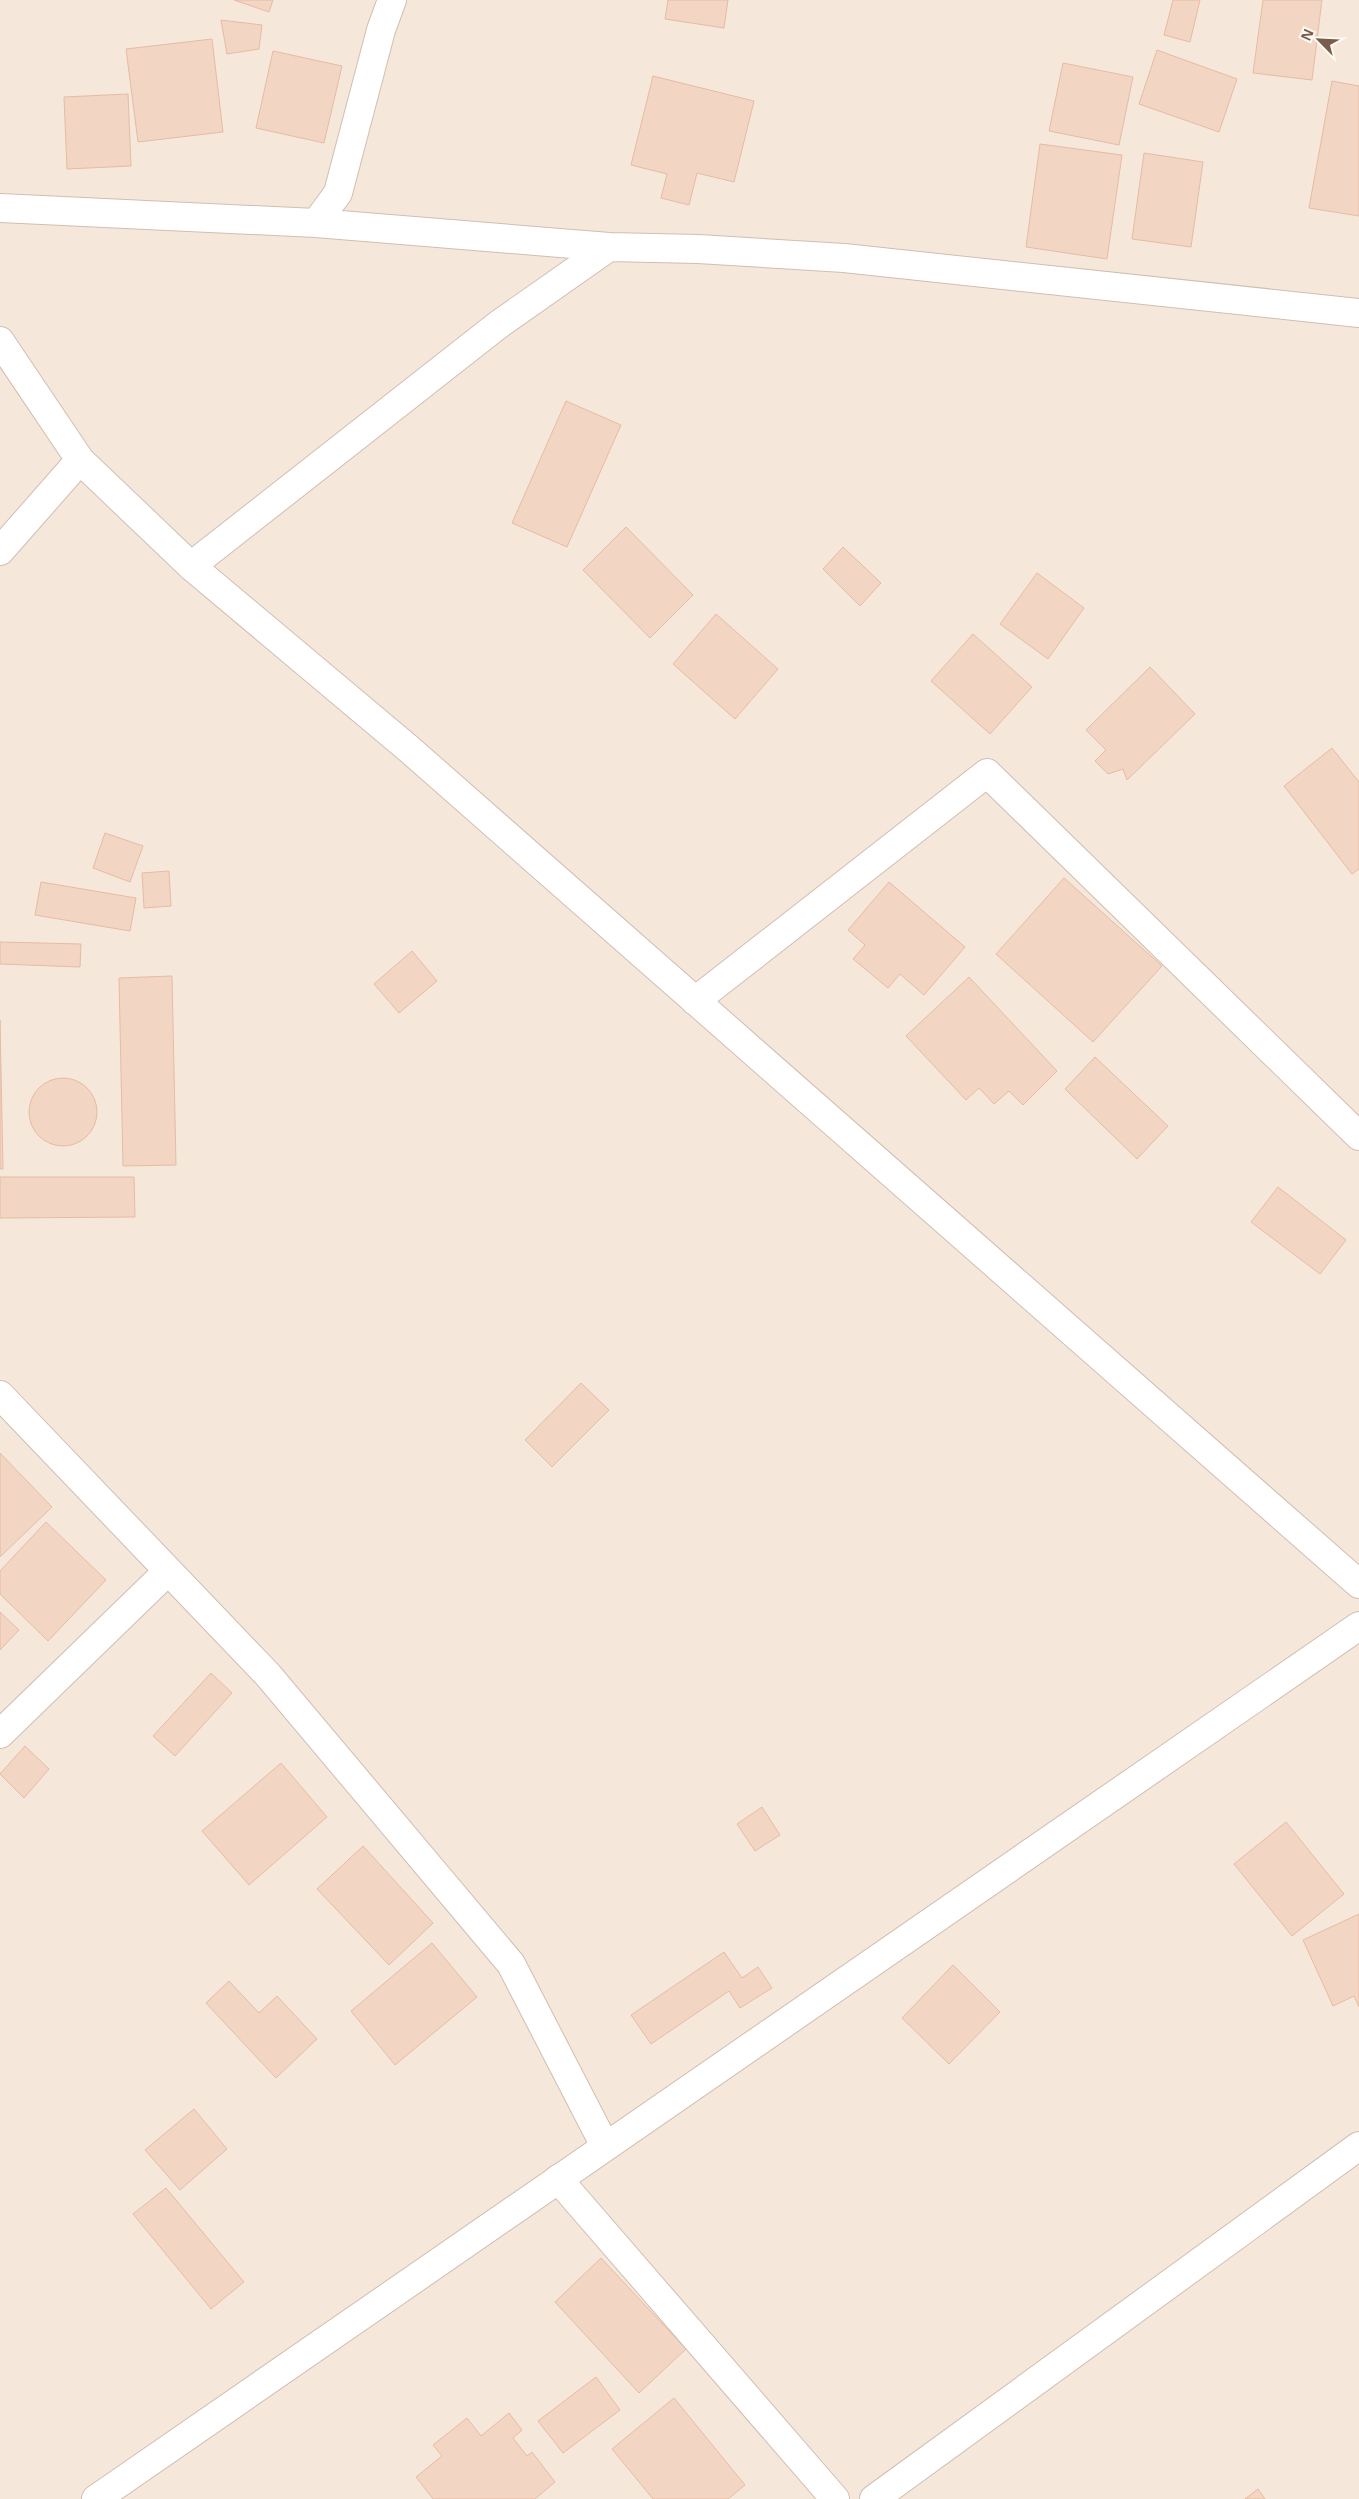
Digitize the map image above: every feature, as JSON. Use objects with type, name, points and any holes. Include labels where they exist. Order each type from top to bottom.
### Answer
[{"type":"street","points":[[316,224],[338,193],[381,30],[392,0]]},
{"type":"street","points":[[0,208],[316,224],[609,247],[698,249],[844,258],[1359,313]]},
{"type":"street","points":[[191,566],[498,325],[609,247]]},
{"type":"street","points":[[0,341],[80,460],[191,566],[409,749],[1359,1584]]},
{"type":"street","points":[[0,551],[80,460]]},
{"type":"street","points":[[695,1001],[987,773],[1359,1136]]},
{"type":"street","points":[[3,1405],[268,1675],[511,1964],[605,2146]]},
{"type":"street","points":[[0,1734],[168,1571]]},
{"type":"street","points":[[96,2499],[1359,1626]]},
{"type":"street","points":[[874,2499],[1359,2146]]},
{"type":"street","points":[[558,2179],[835,2499]]},
{"type":"shaded area","points":[[0,0],[1359,0],[1359,2499],[0,2499]]},
{"type":"building","points":[[234,0],[273,0],[269,12]]},
{"type":"building","points":[[668,0],[728,0],[724,28],[665,19]]},
{"type":"building","points":[[1173,0],[1200,0],[1190,42],[1164,35]]},
{"type":"building","points":[[1263,0],[1322,0],[1312,80],[1253,73]]},
{"type":"building","points":[[221,20],[262,25],[259,49],[227,54]]},
{"type":"building","points":[[212,39],[223,132],[138,142],[126,49]]},
{"type":"building","points":[[1157,50],[1237,79],[1219,132],[1139,104]]},
{"type":"building","points":[[273,51],[342,66],[324,143],[256,128]]},
{"type":"building","points":[[1063,63],[1133,77],[1119,145],[1049,131]]},
{"type":"building","points":[[653,76],[754,101],[734,182],[697,173],[689,205],[661,198],[667,174],[631,165]]},
{"type":"building","points":[[1332,81],[1359,86],[1359,216],[1309,208]]},
{"type":"building","points":[[128,94],[131,166],[67,169],[64,97]]},
{"type":"building","points":[[1040,144],[1122,155],[1107,259],[1026,247]]},
{"type":"building","points":[[1144,153],[1203,162],[1191,247],[1132,239]]},
{"type":"building","points":[[566,401],[621,425],[567,547],[512,523]]},
{"type":"building","points":[[626,527],[693,595],[650,638],[583,570]]},
{"type":"building","points":[[843,547],[881,583],[860,606],[823,569]]},
{"type":"building","points":[[1037,573],[1084,608],[1048,659],[1000,624]]},
{"type":"building","points":[[716,614],[778,669],[735,719],[673,664]]},
{"type":"building","points":[[973,634],[1032,687],[990,734],[931,681]]},
{"type":"building","points":[[1150,667],[1195,714],[1127,780],[1123,769],[1108,774],[1095,761],[1106,750],[1086,730]]},
{"type":"building","points":[[1332,748],[1359,782],[1359,869],[1352,874],[1284,786]]},
{"type":"building","points":[[105,833],[143,846],[130,882],[93,868]]},
{"type":"building","points":[[169,871],[171,906],[144,908],[142,873]]},
{"type":"building","points":[[1064,878],[1162,966],[1093,1042],[996,954]]},
{"type":"building","points":[[41,882],[136,898],[130,931],[35,915]]},
{"type":"building","points":[[889,882],[965,947],[924,995],[900,974],[888,988],[853,959],[865,945],[848,930]]},
{"type":"building","points":[[0,942],[81,944],[80,967],[0,964]]},
{"type":"building","points":[[412,951],[437,981],[399,1013],[374,984]]},
{"type":"building","points":[[172,976],[176,1165],[123,1166],[119,978]]},
{"type":"building","points":[[969,977],[1057,1071],[1023,1105],[1009,1091],[994,1104],[979,1088],[966,1100],[906,1036]]},
{"type":"building","points":[[0,1020],[3,1169],[0,1169]]},
{"type":"building","points":[[1095,1057],[1168,1126],[1137,1159],[1065,1089]]},
{"type":"building","points":[[56,1078],[70,1078],[82,1083],[92,1093],[97,1105],[97,1119],[92,1131],[82,1141],[70,1146],[56,1146],[44,1141],[34,1131],[29,1119],[29,1105],[34,1093],[44,1083]]},
{"type":"building","points":[[0,1177],[134,1177],[135,1217],[0,1218]]},
{"type":"building","points":[[1278,1187],[1346,1240],[1320,1274],[1251,1222]]},
{"type":"building","points":[[581,1383],[609,1410],[552,1467],[525,1440]]},
{"type":"building","points":[[0,1453],[52,1507],[0,1557]]},
{"type":"building","points":[[46,1522],[106,1580],[48,1641],[0,1594],[0,1571]]},
{"type":"building","points":[[0,1612],[19,1630],[0,1650]]},
{"type":"building","points":[[211,1673],[232,1693],[175,1756],[153,1736]]},
{"type":"building","points":[[25,1746],[49,1769],[24,1798],[0,1774]]},
{"type":"building","points":[[281,1763],[327,1817],[249,1885],[202,1831]]},
{"type":"building","points":[[762,1807],[780,1835],[755,1851],[737,1824]]},
{"type":"building","points":[[1286,1822],[1344,1894],[1292,1936],[1234,1864]]},
{"type":"building","points":[[363,1846],[433,1923],[389,1965],[317,1889]]},
{"type":"building","points":[[1359,1914],[1359,2007],[1354,1996],[1333,2006],[1303,1940]]},
{"type":"building","points":[[432,1943],[477,1997],[395,2065],[351,2011]]},
{"type":"building","points":[[724,1952],[742,1978],[758,1967],[772,1988],[740,2008],[729,1991],[651,2044],[631,2015]]},
{"type":"building","points":[[953,1965],[1000,2012],[949,2064],[902,2018]]},
{"type":"building","points":[[229,1981],[259,2013],[277,1996],[317,2039],[276,2078],[206,2003]]},
{"type":"building","points":[[194,2109],[227,2149],[180,2190],[145,2150]]},
{"type":"building","points":[[166,2188],[244,2282],[211,2309],[133,2214]]},
{"type":"building","points":[[601,2258],[686,2349],[639,2393],[555,2302]]},
{"type":"building","points":[[596,2377],[620,2410],[563,2453],[538,2421]]},
{"type":"building","points":[[674,2398],[745,2485],[728,2499],[653,2499],[612,2449]]},
{"type":"building","points":[[509,2413],[522,2430],[513,2438],[527,2456],[532,2452],[555,2482],[535,2499],[433,2499],[416,2477],[442,2456],[433,2445],[467,2418],[481,2436]]},
{"type":"building","points":[[1258,2489],[1265,2499],[1245,2499]]}]
